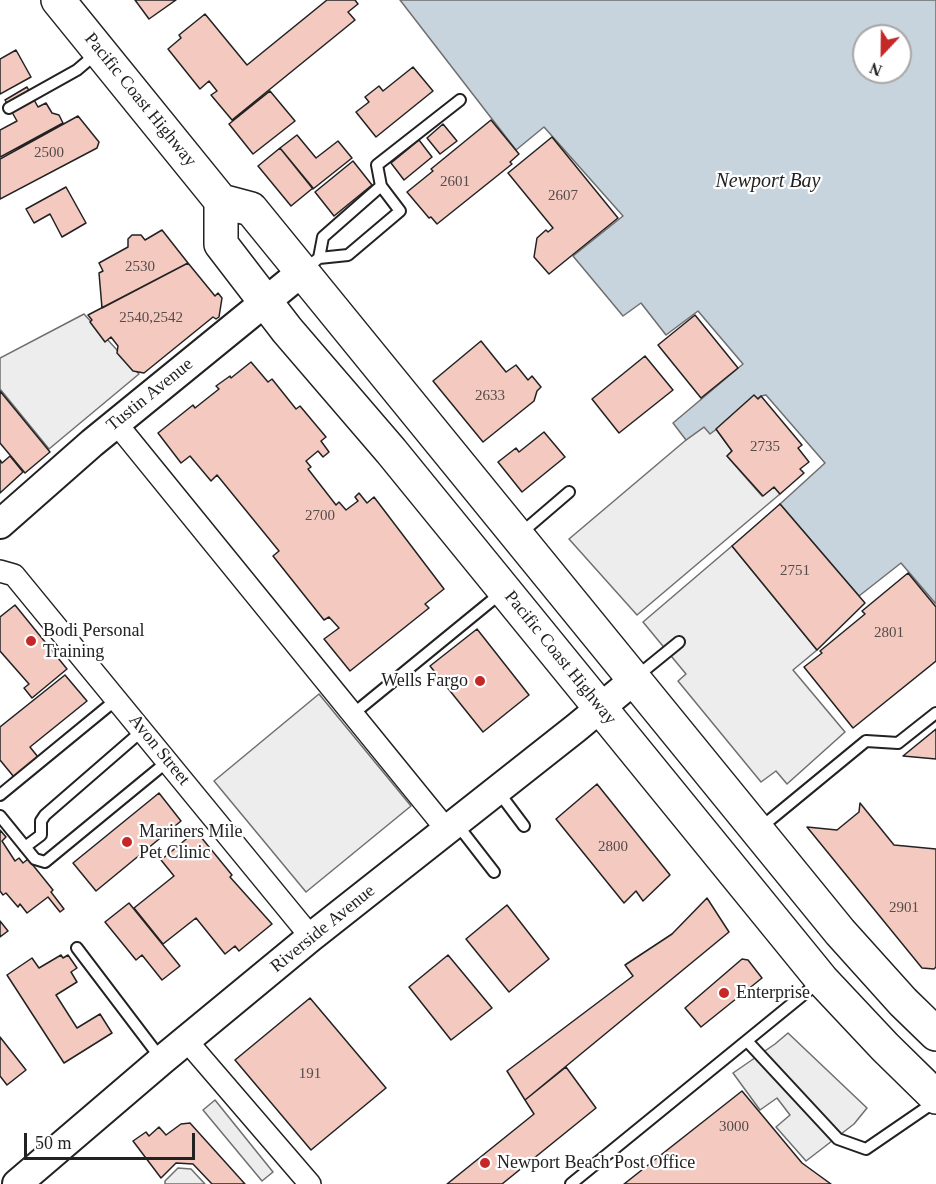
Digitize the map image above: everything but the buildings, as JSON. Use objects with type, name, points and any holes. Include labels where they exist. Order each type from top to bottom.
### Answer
[{"type":"highway","name":"Pacific Coast Highway","points":[[58,0],[221,201],[222,244],[287,330],[505,590],[822,980],[936,1099]]},
{"type":"highway","points":[[221,201],[251,209],[311,265],[518,536],[633,680],[840,932],[936,1035]]},
{"type":"main road","name":"Tustin Avenue","points":[[0,524],[116,423],[311,265]]},
{"type":"main road","name":"Riverside Avenue","points":[[16,1184],[311,937],[633,680]]},
{"type":"street","points":[[116,423],[353,714],[452,826]]},
{"type":"street","name":"Avon Street","points":[[0,571],[14,575],[311,937]]},
{"type":"street","points":[[186,1040],[310,1184]]},
{"type":"lane","points":[[9,108],[77,70],[100,50]]},
{"type":"lane","points":[[311,265],[348,255],[400,211],[381,186],[377,165],[460,100]]},
{"type":"lane","points":[[311,265],[323,237],[381,186]]},
{"type":"lane","points":[[518,536],[569,492]]},
{"type":"lane","points":[[353,714],[505,590]]},
{"type":"lane","points":[[633,680],[679,642]]},
{"type":"lane","points":[[0,795],[117,699]]},
{"type":"lane","points":[[757,831],[866,741],[898,743],[936,713]]},
{"type":"lane","points":[[25,847],[41,835],[41,821],[45,815],[143,730]]},
{"type":"lane","points":[[0,816],[35,860],[45,861],[168,761]]},
{"type":"lane","points":[[497,790],[524,826]]},
{"type":"lane","points":[[452,826],[494,872]]},
{"type":"lane","points":[[77,948],[162,1060]]},
{"type":"lane","points":[[572,1184],[822,980]]},
{"type":"lane","points":[[747,1041],[838,1139],[866,1149],[936,1099]]},
{"type":"shaded area","points":[[84,314],[139,374],[49,449],[0,389],[0,358]]},
{"type":"shaded area","points":[[704,427],[716,429],[732,451],[727,456],[762,496],[774,487],[780,494],[637,615],[569,539]]},
{"type":"shaded area","points":[[732,546],[817,650],[793,670],[845,732],[787,784],[776,771],[761,782],[678,681],[686,674],[643,622]]},
{"type":"shaded area","points":[[319,694],[411,806],[306,892],[214,781]]},
{"type":"shaded area","points":[[788,1033],[867,1108],[854,1124],[806,1161],[776,1127],[790,1115],[777,1098],[760,1110],[733,1073]]},
{"type":"shaded area","points":[[215,1100],[273,1172],[262,1181],[203,1110]]},
{"type":"shaded area","points":[[178,1168],[191,1169],[205,1184],[165,1184],[165,1181]]},
{"type":"water","name":"Newport Bay","points":[[400,0],[936,0],[936,604],[901,563],[859,596],[780,504],[825,463],[766,395],[761,396],[710,434],[704,427],[686,440],[673,423],[743,364],[698,311],[666,335],[641,303],[623,316],[573,256],[623,216],[544,127],[516,150]]},
{"type":"place","name":"Bodi Personal Training","points":[[31,641]]},
{"type":"place","name":"Wells Fargo","points":[[480,681]]},
{"type":"place","name":"Mariners Mile Pet Clinic","points":[[127,842]]},
{"type":"place","name":"Enterprise","points":[[724,993]]},
{"type":"place","name":"Newport Beach Post Office","points":[[485,1163]]}]
